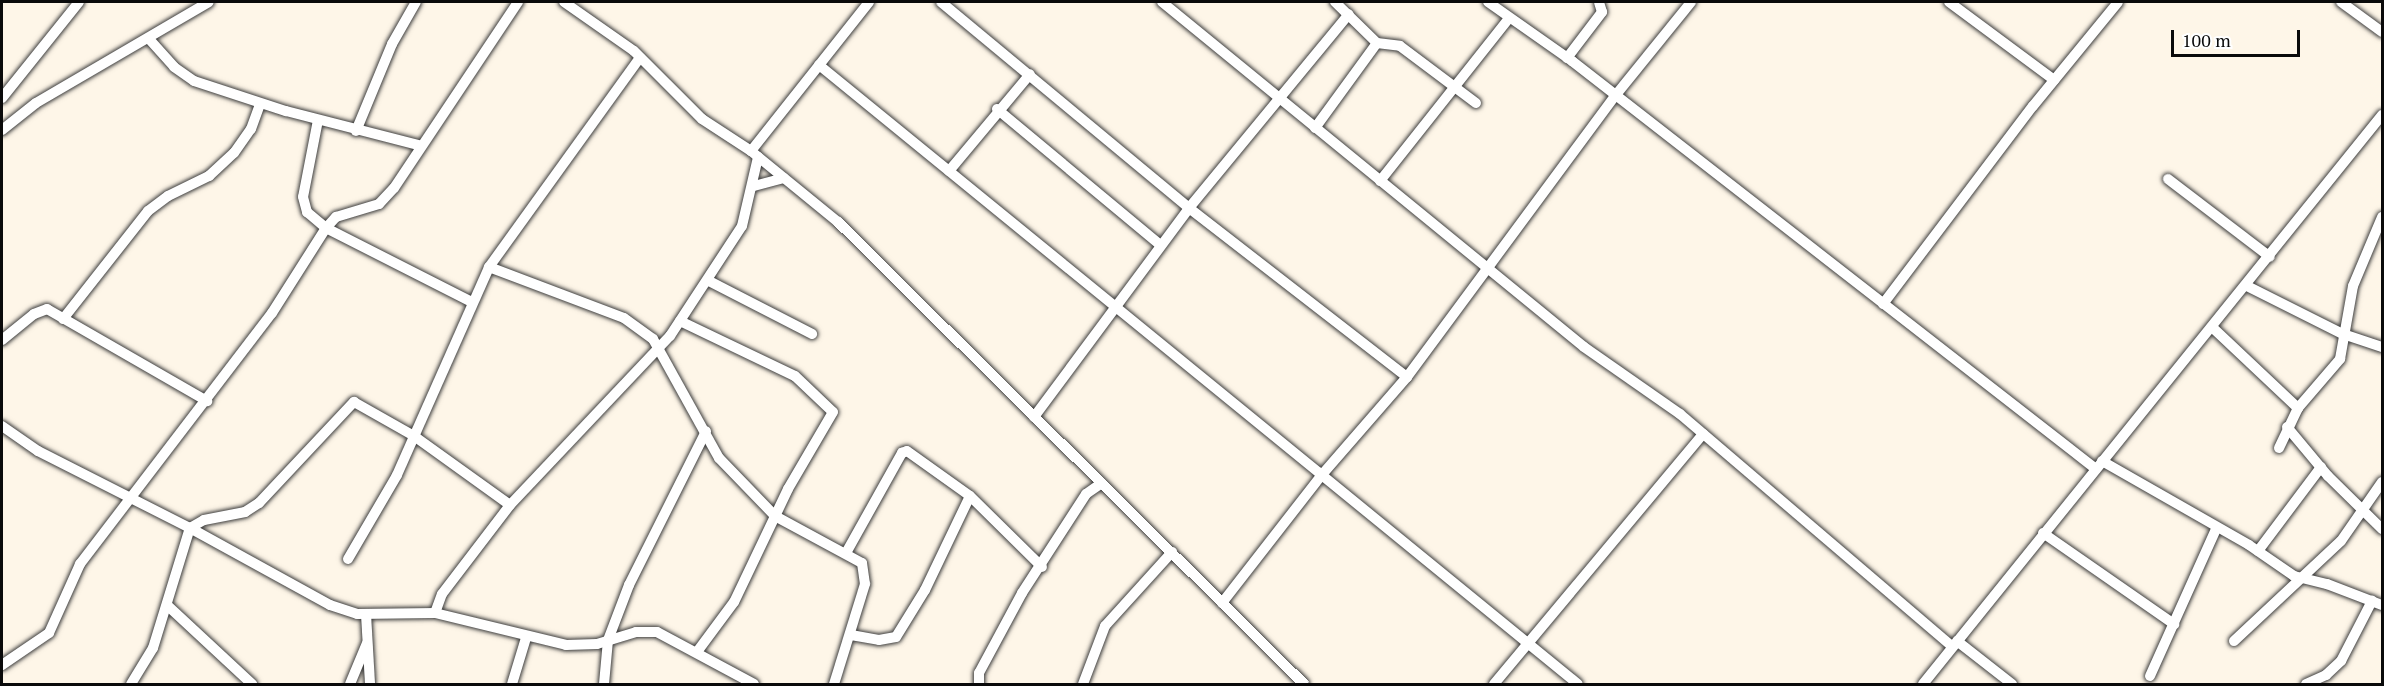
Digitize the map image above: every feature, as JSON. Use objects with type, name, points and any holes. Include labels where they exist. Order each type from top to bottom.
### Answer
[{"type":"street","points":[[2,98],[79,2]]},
{"type":"street","points":[[2,130],[36,103],[150,40],[209,2]]},
{"type":"street","points":[[356,131],[392,44],[416,2]]},
{"type":"street","points":[[2,665],[49,633],[80,564],[207,401],[297,278],[326,228],[336,217],[379,204],[422,146],[518,2]]},
{"type":"street","points":[[564,2],[640,58],[694,113],[754,154],[838,222],[1304,684]]},
{"type":"street","points":[[435,613],[442,594],[510,505],[584,423],[660,349],[709,281],[742,226],[754,186],[754,154],[819,65],[869,2]]},
{"type":"street","points":[[941,2],[1189,208],[1407,377]]},
{"type":"street","points":[[1162,2],[1486,269],[1584,347],[1703,434],[1955,644],[2012,684]]},
{"type":"street","points":[[1335,2],[1377,43],[1400,46],[1455,85],[1476,103]]},
{"type":"street","points":[[1488,2],[1567,58],[1883,304],[2099,465],[2258,551],[2304,579],[2327,584],[2377,603],[2341,661],[2326,675],[2306,684]]},
{"type":"street","points":[[1567,58],[1602,12],[1599,2]]},
{"type":"street","points":[[1222,603],[1320,477],[1407,377],[1615,96],[1691,2]]},
{"type":"street","points":[[1949,2],[2054,80]]},
{"type":"street","points":[[1883,304],[2054,80],[2118,2]]},
{"type":"street","points":[[2341,2],[2382,32]]},
{"type":"street","points":[[1034,417],[1160,245],[1349,14]]},
{"type":"street","points":[[1380,182],[1509,18]]},
{"type":"street","points":[[150,40],[184,75],[260,104],[356,131],[422,146]]},
{"type":"street","points":[[1315,128],[1377,43]]},
{"type":"street","points":[[348,559],[380,509],[489,267],[640,58]]},
{"type":"street","points":[[819,65],[1320,477],[1578,684]]},
{"type":"street","points":[[949,171],[997,109],[1030,74]]},
{"type":"street","points":[[63,319],[148,211],[209,176],[234,153],[251,129],[260,104]]},
{"type":"street","points":[[997,109],[1160,245]]},
{"type":"street","points":[[1923,684],[2043,533],[2214,328],[2382,115]]},
{"type":"street","points":[[318,120],[303,206],[326,228],[472,302]]},
{"type":"street","points":[[2373,127],[2382,134]]},
{"type":"street","points":[[754,186],[784,178]]},
{"type":"street","points":[[2168,179],[2270,257]]},
{"type":"street","points":[[2279,448],[2298,408],[2340,359],[2353,286],[2382,217]]},
{"type":"street","points":[[489,267],[624,318],[653,339],[719,458],[775,516],[862,563],[865,570],[865,584],[834,684]]},
{"type":"street","points":[[709,281],[812,334]]},
{"type":"street","points":[[2247,286],[2343,334],[2382,347]]},
{"type":"street","points":[[2,340],[40,310],[46,309],[207,401]]},
{"type":"street","points":[[680,321],[795,376],[833,412],[775,516],[734,602],[697,652]]},
{"type":"street","points":[[2214,328],[2298,408]]},
{"type":"street","points":[[134,683],[153,648],[168,606],[190,528],[204,520],[244,512],[259,503],[354,402],[414,436],[510,505]]},
{"type":"street","points":[[2,426],[38,451],[132,497],[319,600],[366,614],[435,613],[526,638],[566,645],[608,640],[636,632],[657,632],[697,652],[746,683]]},
{"type":"street","points":[[2287,427],[2321,467],[2382,529]]},
{"type":"street","points":[[604,684],[608,640],[634,575],[706,431]]},
{"type":"street","points":[[1494,684],[1703,434]]},
{"type":"street","points":[[846,553],[904,451],[970,496],[1042,567]]},
{"type":"street","points":[[2258,551],[2321,467]]},
{"type":"street","points":[[2234,641],[2304,579],[2363,512],[2382,482]]},
{"type":"street","points":[[979,684],[979,673],[1022,593],[1042,567],[1086,494],[1102,483]]},
{"type":"street","points":[[851,635],[879,640],[896,637],[925,590],[970,496]]},
{"type":"street","points":[[2150,676],[2216,529]]},
{"type":"street","points":[[2043,533],[2174,624]]},
{"type":"street","points":[[1083,684],[1105,626],[1172,552]]},
{"type":"street","points":[[168,606],[252,684]]},
{"type":"street","points":[[366,614],[370,684]]},
{"type":"street","points":[[512,684],[526,638]]},
{"type":"street","points":[[350,684],[368,639]]}]
